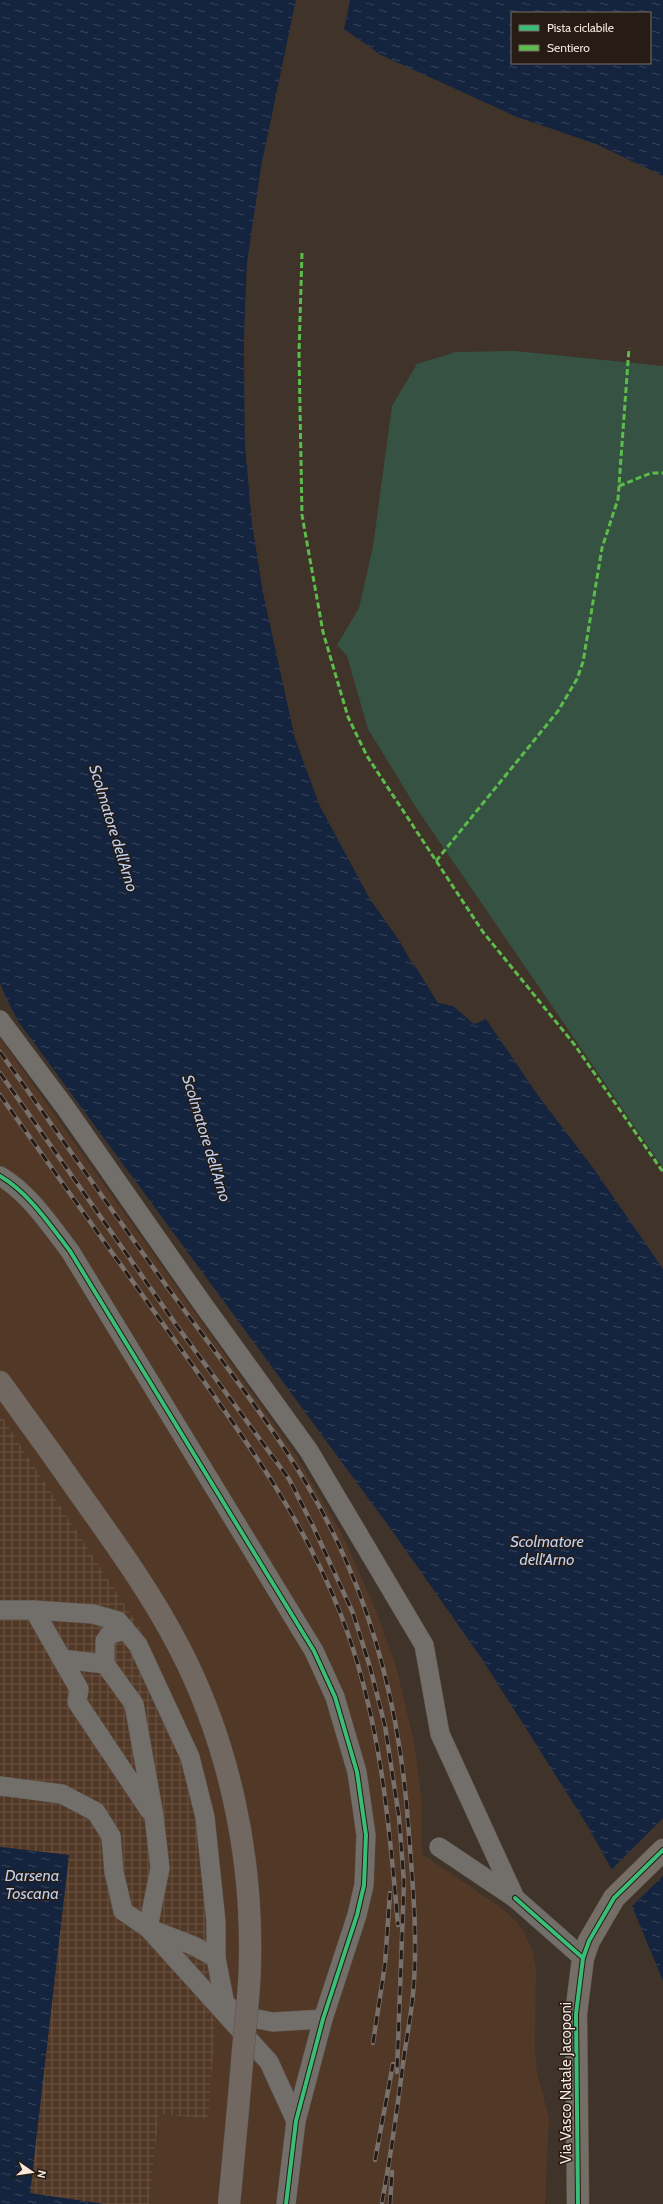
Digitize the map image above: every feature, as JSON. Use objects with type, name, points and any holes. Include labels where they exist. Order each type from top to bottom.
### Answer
[{"type":"highway","points":[[0,1382],[135,1573],[179,1648],[206,1710],[228,1780],[236,1810],[248,1885],[250,1958],[229,2204]]},
{"type":"main road","name":"Via Vasco Natale Jacoponi","points":[[578,2204],[576,2014],[583,1958],[596,1929],[614,1898],[663,1850]]},
{"type":"street","points":[[0,1020],[65,1107],[202,1303],[309,1451],[420,1638],[424,1645],[440,1734],[515,1898]]},
{"type":"street","points":[[0,1176],[23,1195],[42,1215],[70,1251],[314,1651],[335,1698],[357,1772],[366,1835],[364,1885],[357,1915],[323,2019],[296,2121],[286,2204]]},
{"type":"street","points":[[0,1610],[34,1610],[93,1614],[118,1621],[138,1645],[190,1757],[205,1817],[216,1922],[216,1958],[225,2004],[242,2016],[273,2022],[323,2019]]},
{"type":"street","points":[[34,1610],[79,1689],[76,1702],[154,1816]]},
{"type":"street","points":[[126,1630],[110,1634],[105,1641],[105,1664],[134,1704],[154,1816],[160,1868],[148,1928]]},
{"type":"street","points":[[62,1659],[105,1664]]},
{"type":"street","points":[[0,1786],[62,1794],[96,1812],[111,1836],[114,1872],[123,1911],[148,1928],[194,1946],[216,1958]]},
{"type":"street","points":[[438,1847],[515,1898],[583,1958]]},
{"type":"street","points":[[148,1928],[269,2062],[296,2121]]},
{"type":"shaded area","points":[[0,1038],[296,1455],[342,1534],[374,1606],[396,1666],[414,1742],[421,1794],[422,1854],[499,1906],[515,1920],[525,1934],[533,1952],[536,1968],[535,2050],[537,2072],[549,2118],[545,2204],[149,2204],[159,2114],[207,2119],[138,1625],[0,1414]]},
{"type":"shaded area","points":[[0,1414],[138,1625],[172,1698],[223,1924],[208,2119],[159,2114],[149,2204],[104,2204],[30,2194],[69,1855],[0,1847]]},
{"type":"green space","points":[[515,351],[663,366],[663,1168],[417,809],[368,729],[347,656],[337,645],[359,608],[373,546],[392,406],[417,364],[456,352]]},
{"type":"water","name":"Scolmatore dell'Arno","points":[[0,0],[296,0],[261,168],[247,264],[244,341],[245,444],[252,522],[263,592],[295,738],[320,806],[370,899],[399,940],[438,1003],[453,1006],[474,1024],[486,1019],[537,1094],[594,1169],[663,1269],[663,1981],[632,1906],[587,1825],[482,1659],[393,1532],[18,1021],[0,983]]},
{"type":"water","points":[[350,0],[663,0],[663,176],[596,144],[517,117],[381,55],[344,29]]},
{"type":"water","name":"Darsena Toscana","points":[[0,1847],[69,1855],[30,2193],[104,2204],[0,2204]]},
{"type":"pier","points":[[296,0],[298,0],[263,168],[249,264],[246,341],[247,444],[254,522],[265,592],[297,737],[322,805],[372,898],[401,939],[415,966],[414,967],[399,940],[370,899],[320,806],[295,738],[263,592],[252,522],[245,444],[244,341],[247,264],[261,168]]},
{"type":"pier","points":[[348,0],[350,0],[343,31],[342,29]]},
{"type":"pier","points":[[0,983],[18,1021],[16,1021],[3,997]]},
{"type":"pier","points":[[663,1818],[663,1876],[630,1908],[610,1871]]},
{"type":"railway","points":[[0,1052],[136,1244],[250,1399],[293,1462],[331,1528],[347,1563],[372,1629],[390,1696],[402,1765],[411,1855],[415,1934],[412,2003],[394,2133],[382,2202]]},
{"type":"railway","points":[[0,1073],[177,1326],[289,1479],[313,1526],[353,1613],[370,1667],[385,1726],[399,1817],[404,1882],[397,2072]]},
{"type":"railway","points":[[0,1095],[248,1445],[289,1510],[326,1579],[341,1615],[354,1653],[374,1729],[381,1768],[391,1846],[398,1925]]},
{"type":"railway","points":[[373,2043],[385,1964],[390,1893]]},
{"type":"railway","points":[[375,2160],[393,2064]]},
{"type":"railway","points":[[390,2204],[392,2172]]},
{"type":"marked path","points":[[302,253],[299,353],[302,515],[323,632],[348,717],[367,756],[483,932],[574,1044],[663,1172]]},
{"type":"marked path","points":[[436,861],[558,711],[577,679],[583,662],[602,548],[618,499],[629,348]]},
{"type":"marked path","points":[[619,486],[651,473],[663,473]]},
{"type":"cycle path","points":[[0,1176],[11,1183],[30,1200],[70,1251],[314,1651],[335,1697],[357,1772],[366,1835],[364,1885],[357,1915],[323,2019],[296,2121],[286,2204]]},
{"type":"cycle path","points":[[578,2204],[576,2014],[583,1958],[589,1941],[614,1898],[663,1850]]},
{"type":"cycle path","points":[[515,1898],[583,1958]]}]
